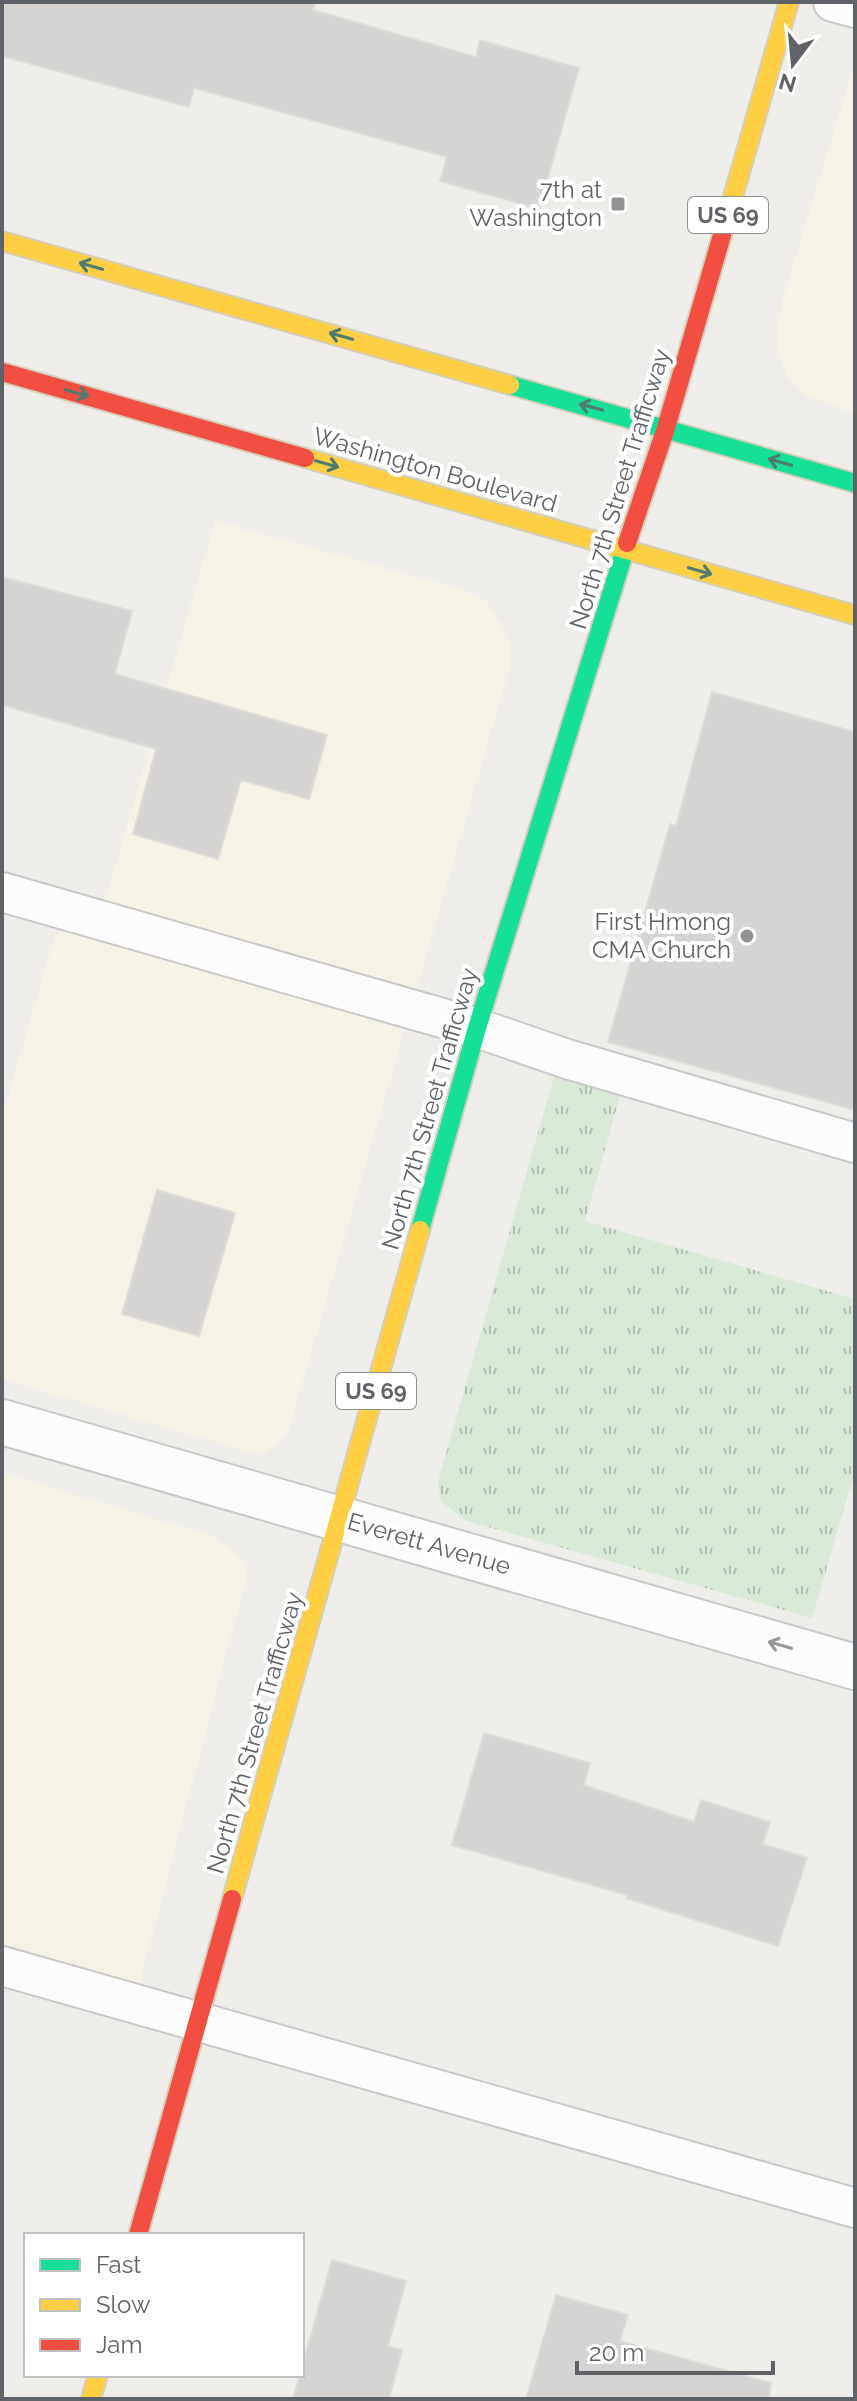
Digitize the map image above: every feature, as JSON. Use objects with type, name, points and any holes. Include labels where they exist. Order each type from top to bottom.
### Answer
[{"type":"main road","name":"North 7th Street Trafficway","points":[[139,2233],[477,1028],[625,549],[666,428],[789,2]]},
{"type":"main road","points":[[2,241],[855,483]]},
{"type":"main road","name":"Washington Boulevard","points":[[2,372],[855,615]]},
{"type":"main road","points":[[91,2399],[97,2377]]},
{"type":"street","name":"Everett Avenue","points":[[2,1422],[855,1667]]},
{"type":"lane","points":[[833,2],[855,8]]},
{"type":"lane","points":[[2,892],[477,1028],[567,1059],[855,1143]]},
{"type":"lane","points":[[2,1966],[855,2208]]},
{"type":"shaded area","points":[[855,63],[855,413],[804,395],[787,378],[779,351],[777,328],[783,298]]},
{"type":"shaded area","points":[[215,521],[463,590],[487,602],[506,632],[511,648],[509,670],[288,1432],[264,1452],[246,1451],[2,1379],[2,1117],[55,935],[107,895]]},
{"type":"shaded area","points":[[2,1473],[215,1537],[244,1563],[246,1579],[130,2020],[2,1984]]},
{"type":"green space","points":[[554,1077],[620,1096],[585,1221],[855,1299],[855,1471],[812,1618],[464,1520],[441,1501],[438,1482]]},
{"type":"building","points":[[2,2],[315,2],[313,10],[476,57],[480,40],[579,68],[539,209],[440,181],[447,157],[194,88],[189,107],[2,56]]},
{"type":"building","points":[[2,577],[132,611],[115,674],[327,735],[309,799],[241,780],[218,859],[133,834],[156,749],[2,705]]},
{"type":"building","name":"First Hmong CMA Church","points":[[712,692],[855,732],[855,1110],[608,1042],[670,824],[676,826]]},
{"type":"building","points":[[157,1190],[235,1213],[199,1336],[122,1314]]},
{"type":"building","points":[[484,1733],[590,1763],[584,1785],[694,1822],[701,1800],[770,1822],[763,1844],[807,1858],[778,1946],[626,1898],[627,1895],[452,1845]]},
{"type":"building","points":[[332,2260],[406,2281],[388,2346],[402,2350],[389,2399],[293,2399],[299,2377],[304,2377],[304,2360]]},
{"type":"building","points":[[556,2295],[628,2315],[620,2341],[771,2383],[769,2399],[526,2399]]},
{"type":"traffic: fast","points":[[510,385],[855,483]]},
{"type":"traffic: fast","points":[[420,1230],[477,1028],[627,543]]},
{"type":"traffic: slow","points":[[722,235],[789,2]]},
{"type":"traffic: slow","points":[[2,241],[510,385]]},
{"type":"traffic: slow","points":[[305,458],[855,615]]},
{"type":"traffic: slow","points":[[232,1899],[420,1230]]},
{"type":"traffic: slow","points":[[91,2399],[97,2377]]},
{"type":"traffic: jam","points":[[627,543],[666,428],[722,235]]},
{"type":"traffic: jam","points":[[2,372],[305,458]]},
{"type":"traffic: jam","points":[[139,2233],[232,1899]]},
{"type":"place","name":"7th at Washington","points":[[618,204]]},
{"type":"place","name":"First Hmong CMA Church","points":[[747,936]]}]
